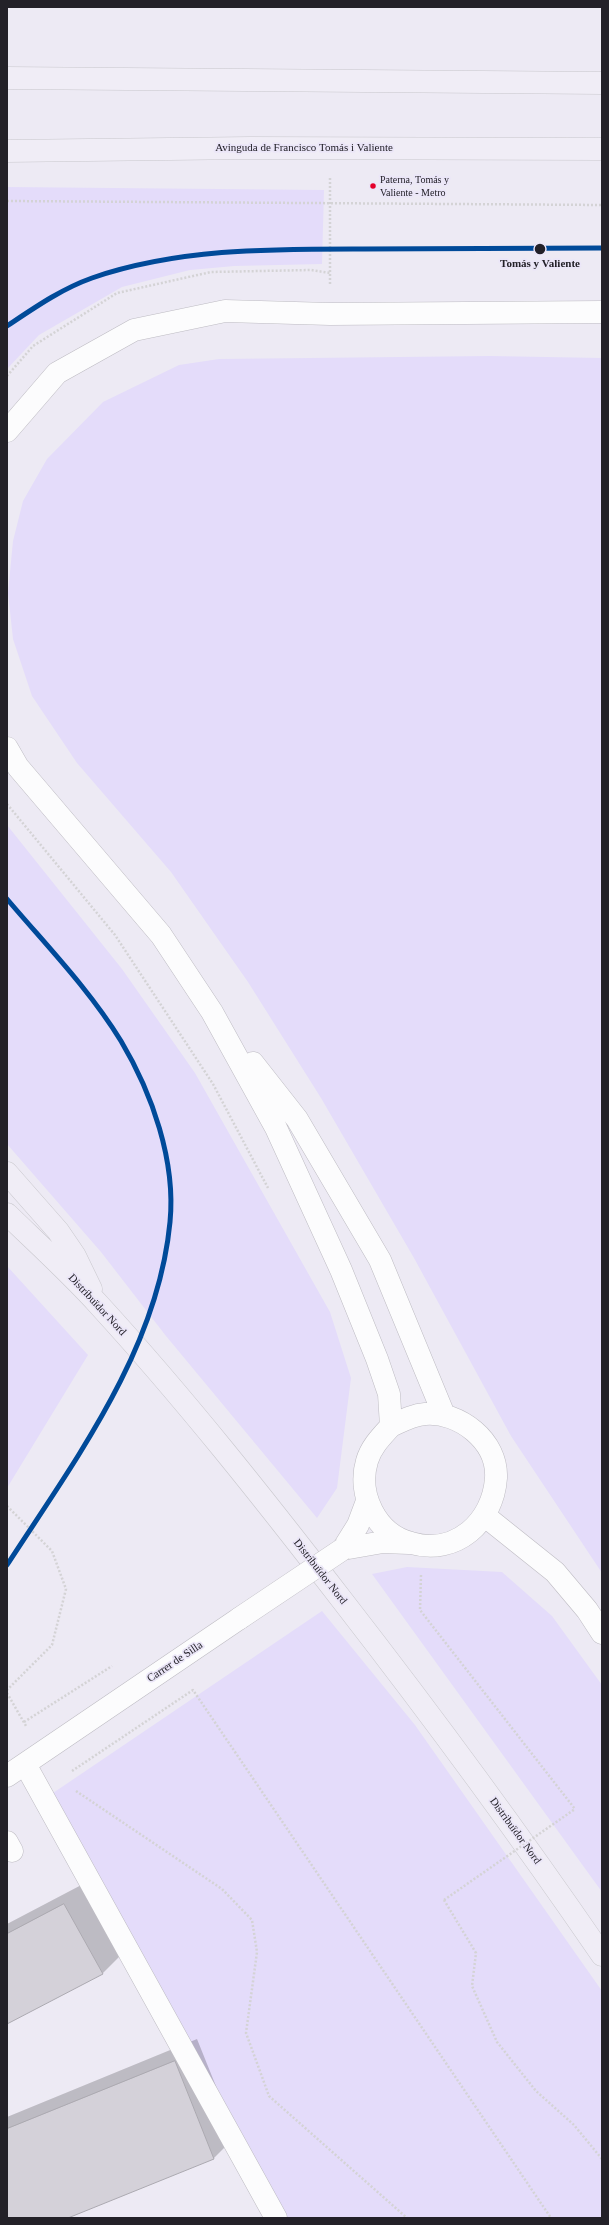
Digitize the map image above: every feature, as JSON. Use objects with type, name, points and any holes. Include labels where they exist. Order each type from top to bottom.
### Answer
[{"type":"main road","points":[[7,78],[602,83]]},
{"type":"main road","name":"Avinguda de Francisco Tomás i Valiente","points":[[7,151],[330,148],[602,149]]},
{"type":"main road","points":[[7,1173],[58,1231],[75,1256],[97,1303]]},
{"type":"main road","name":"Distribuïdor Nord","points":[[7,1214],[97,1303],[179,1396],[275,1514],[428,1711],[557,1889],[602,1955]]},
{"type":"street","points":[[7,431],[57,373],[134,330],[225,311],[330,314],[602,312]]},
{"type":"street","points":[[7,748],[18,767],[160,935],[212,1012],[297,1119],[380,1260],[444,1415]]},
{"type":"street","points":[[212,1012],[276,1128],[341,1270],[380,1366],[388,1394],[391,1426]]},
{"type":"street","points":[[425,1414],[444,1415],[463,1422],[480,1436],[491,1454],[496,1475],[494,1497],[485,1516],[471,1532],[452,1542],[432,1546],[411,1543],[392,1534],[377,1520],[367,1501],[364,1481],[367,1460],[376,1441],[391,1426],[407,1418],[425,1414]]},
{"type":"street","name":"Carrer de Silla","points":[[343,1549],[358,1525],[367,1501]]},
{"type":"street","points":[[485,1516],[555,1572],[587,1610],[602,1633]]},
{"type":"street","name":"Carrer de Silla","points":[[7,1776],[343,1549],[383,1542],[411,1543]]},
{"type":"street","points":[[33,1758],[276,2218]]},
{"type":"path","points":[[330,148],[330,314]]},
{"type":"path","points":[[7,201],[602,205]]},
{"type":"path","points":[[7,804],[115,935],[213,1084],[269,1189]]},
{"type":"path","points":[[7,1506],[52,1551],[66,1589],[52,1644],[7,1690]]},
{"type":"path","points":[[421,1568],[420,1610],[575,1809],[444,1900],[476,1953],[472,1986],[497,2042],[536,2091],[574,2125],[602,2159]]},
{"type":"path","points":[[7,1693],[33,1758],[59,1780],[193,1690],[551,2218]]},
{"type":"path","points":[[72,1789],[222,1889],[252,1920],[257,1952],[246,2033],[269,2096],[408,2218]]},
{"type":"shaded area","points":[[7,187],[324,190],[322,264],[234,266],[190,270],[122,287],[39,335],[7,369]]},
{"type":"shaded area","points":[[490,356],[602,358],[602,1573],[511,1436],[414,1258],[321,1098],[248,982],[171,872],[77,763],[32,696],[13,639],[8,593],[13,541],[23,501],[47,459],[103,402],[179,365],[219,359]]},
{"type":"shaded area","points":[[7,825],[122,969],[195,1073],[330,1312],[351,1378],[337,1488],[317,1518],[166,1336],[101,1252],[7,1144]]},
{"type":"shaded area","points":[[7,1266],[88,1355],[7,1488]]},
{"type":"shaded area","points":[[407,1567],[502,1572],[552,1616],[602,1685],[602,1892],[372,1574]]},
{"type":"shaded area","points":[[322,1611],[415,1725],[602,1991],[602,2218],[282,2218],[53,1793]]},
{"type":"building","points":[[64,1904],[103,1974],[7,2024],[7,1934]]},
{"type":"building","points":[[175,2061],[214,2159],[68,2218],[7,2218],[7,2129]]},
{"type":"transit line","points":[[7,326],[59,293],[81,282],[125,268],[192,256],[226,252],[294,249],[602,248]]},
{"type":"transit line","points":[[7,899],[67,968],[95,1003],[109,1022],[132,1061],[152,1105],[159,1128],[169,1175],[171,1199],[170,1222],[162,1269],[149,1315],[131,1359],[110,1402],[85,1444],[7,1565]]},
{"type":"place","name":"Paterna, Tomás y Valiente - Metro","points":[[373,186]]},
{"type":"place","name":"Tomás y Valiente","points":[[540,249]]}]
